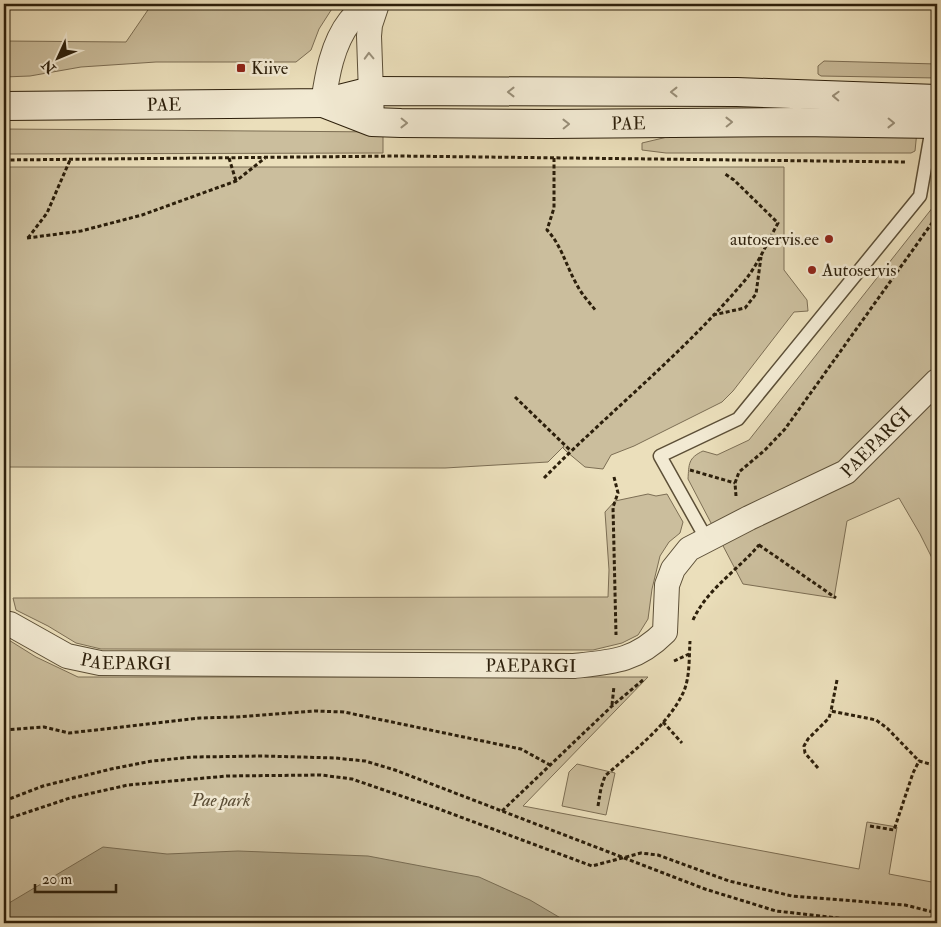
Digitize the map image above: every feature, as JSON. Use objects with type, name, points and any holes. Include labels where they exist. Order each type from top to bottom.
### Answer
[{"type":"main road","name":"PAE","points":[[4,106],[323,104],[371,91],[737,92],[934,111]]},
{"type":"main road","name":"PAE","points":[[323,104],[372,122],[550,124],[798,122],[934,111]]},
{"type":"street","points":[[371,6],[369,36],[372,122]]},
{"type":"street","points":[[323,104],[328,70],[340,39],[349,22],[371,6]]},
{"type":"street","name":"PAEPARGI","points":[[4,623],[10,624],[67,656],[100,663],[574,666],[621,661],[652,645],[665,632],[667,585],[672,569],[689,550],[749,518],[846,472],[937,381]]},
{"type":"lane","points":[[707,540],[660,456],[738,419],[920,196],[934,111]]},
{"type":"path","points":[[4,160],[399,156],[926,162]]},
{"type":"path","points":[[229,158],[236,181]]},
{"type":"path","points":[[70,160],[47,214],[27,238],[81,231],[142,215],[236,181],[265,158]]},
{"type":"path","points":[[554,158],[554,208],[547,230],[557,241],[578,288],[596,311]]},
{"type":"path","points":[[544,478],[682,348],[747,278],[778,223],[734,180],[725,174]]},
{"type":"path","points":[[836,598],[759,545],[749,518],[736,496],[735,483],[739,472],[765,450],[785,429],[937,216]]},
{"type":"path","points":[[713,315],[745,308],[756,294],[761,254]]},
{"type":"path","points":[[515,397],[571,451]]},
{"type":"path","points":[[663,461],[735,483]]},
{"type":"path","points":[[612,706],[616,661],[613,507],[618,493],[614,477]]},
{"type":"path","points":[[692,627],[693,618],[704,603],[724,579],[746,560],[759,545]]},
{"type":"path","points":[[598,806],[605,776],[663,722],[684,691],[687,680],[690,635]]},
{"type":"path","points":[[672,662],[689,654]]},
{"type":"path","points":[[502,811],[612,706],[649,676]]},
{"type":"path","points":[[818,768],[805,753],[804,746],[808,739],[828,718],[837,680]]},
{"type":"path","points":[[4,730],[44,727],[69,733],[200,718],[236,718],[315,711],[334,712],[374,718],[521,749],[550,765]]},
{"type":"path","points":[[831,711],[876,720],[887,728],[919,761],[937,766]]},
{"type":"path","points":[[663,722],[682,743]]},
{"type":"path","points":[[4,800],[43,786],[112,768],[152,761],[193,757],[264,756],[336,758],[365,761],[395,770],[704,889],[776,911],[882,923]]},
{"type":"path","points":[[870,826],[894,830],[913,773],[919,761]]},
{"type":"path","points":[[4,820],[70,798],[128,784],[227,776],[321,775],[352,779],[592,866],[641,853],[658,855],[729,881],[792,896],[896,904],[937,913]]},
{"type":"green space","points":[[152,4],[335,4],[319,29],[311,50],[296,62],[156,62],[81,67],[30,76],[4,77],[4,41],[126,42]]},
{"type":"green space","points":[[824,61],[937,64],[937,78],[821,76],[818,74],[818,66]]},
{"type":"green space","points":[[4,129],[383,132],[383,153],[4,154]]},
{"type":"green space","points":[[917,131],[915,151],[911,153],[666,153],[642,150],[642,143],[680,134]]},
{"type":"green space","points":[[4,167],[784,167],[784,270],[807,300],[808,311],[794,312],[733,391],[722,402],[634,446],[611,455],[603,469],[585,467],[563,448],[564,446],[548,462],[445,468],[4,467]]},
{"type":"green space","points":[[937,202],[937,568],[899,498],[847,521],[834,598],[743,584],[688,479],[690,462],[694,456],[703,451],[717,455],[749,440]]},
{"type":"green space","points":[[648,494],[656,496],[667,494],[683,522],[680,533],[669,542],[660,556],[652,589],[648,619],[638,635],[622,643],[593,650],[101,649],[76,643],[16,610],[13,598],[608,597],[609,570],[605,512],[615,501]]},
{"type":"green space","name":"Pae park","points":[[4,637],[36,657],[78,677],[648,677],[523,806],[859,869],[867,822],[897,827],[889,874],[937,883],[937,923],[4,923]]},
{"type":"green space","points":[[577,764],[615,773],[606,815],[562,806],[569,772]]},
{"type":"shaded area","points":[[103,847],[167,854],[238,851],[368,856],[479,877],[530,900],[569,923],[4,923],[4,906]]},
{"type":"place","name":"Kiive","points":[[241,68]]},
{"type":"place","name":"autoservis.ee","points":[[829,239]]},
{"type":"place","name":"Autoservis","points":[[812,270]]}]
